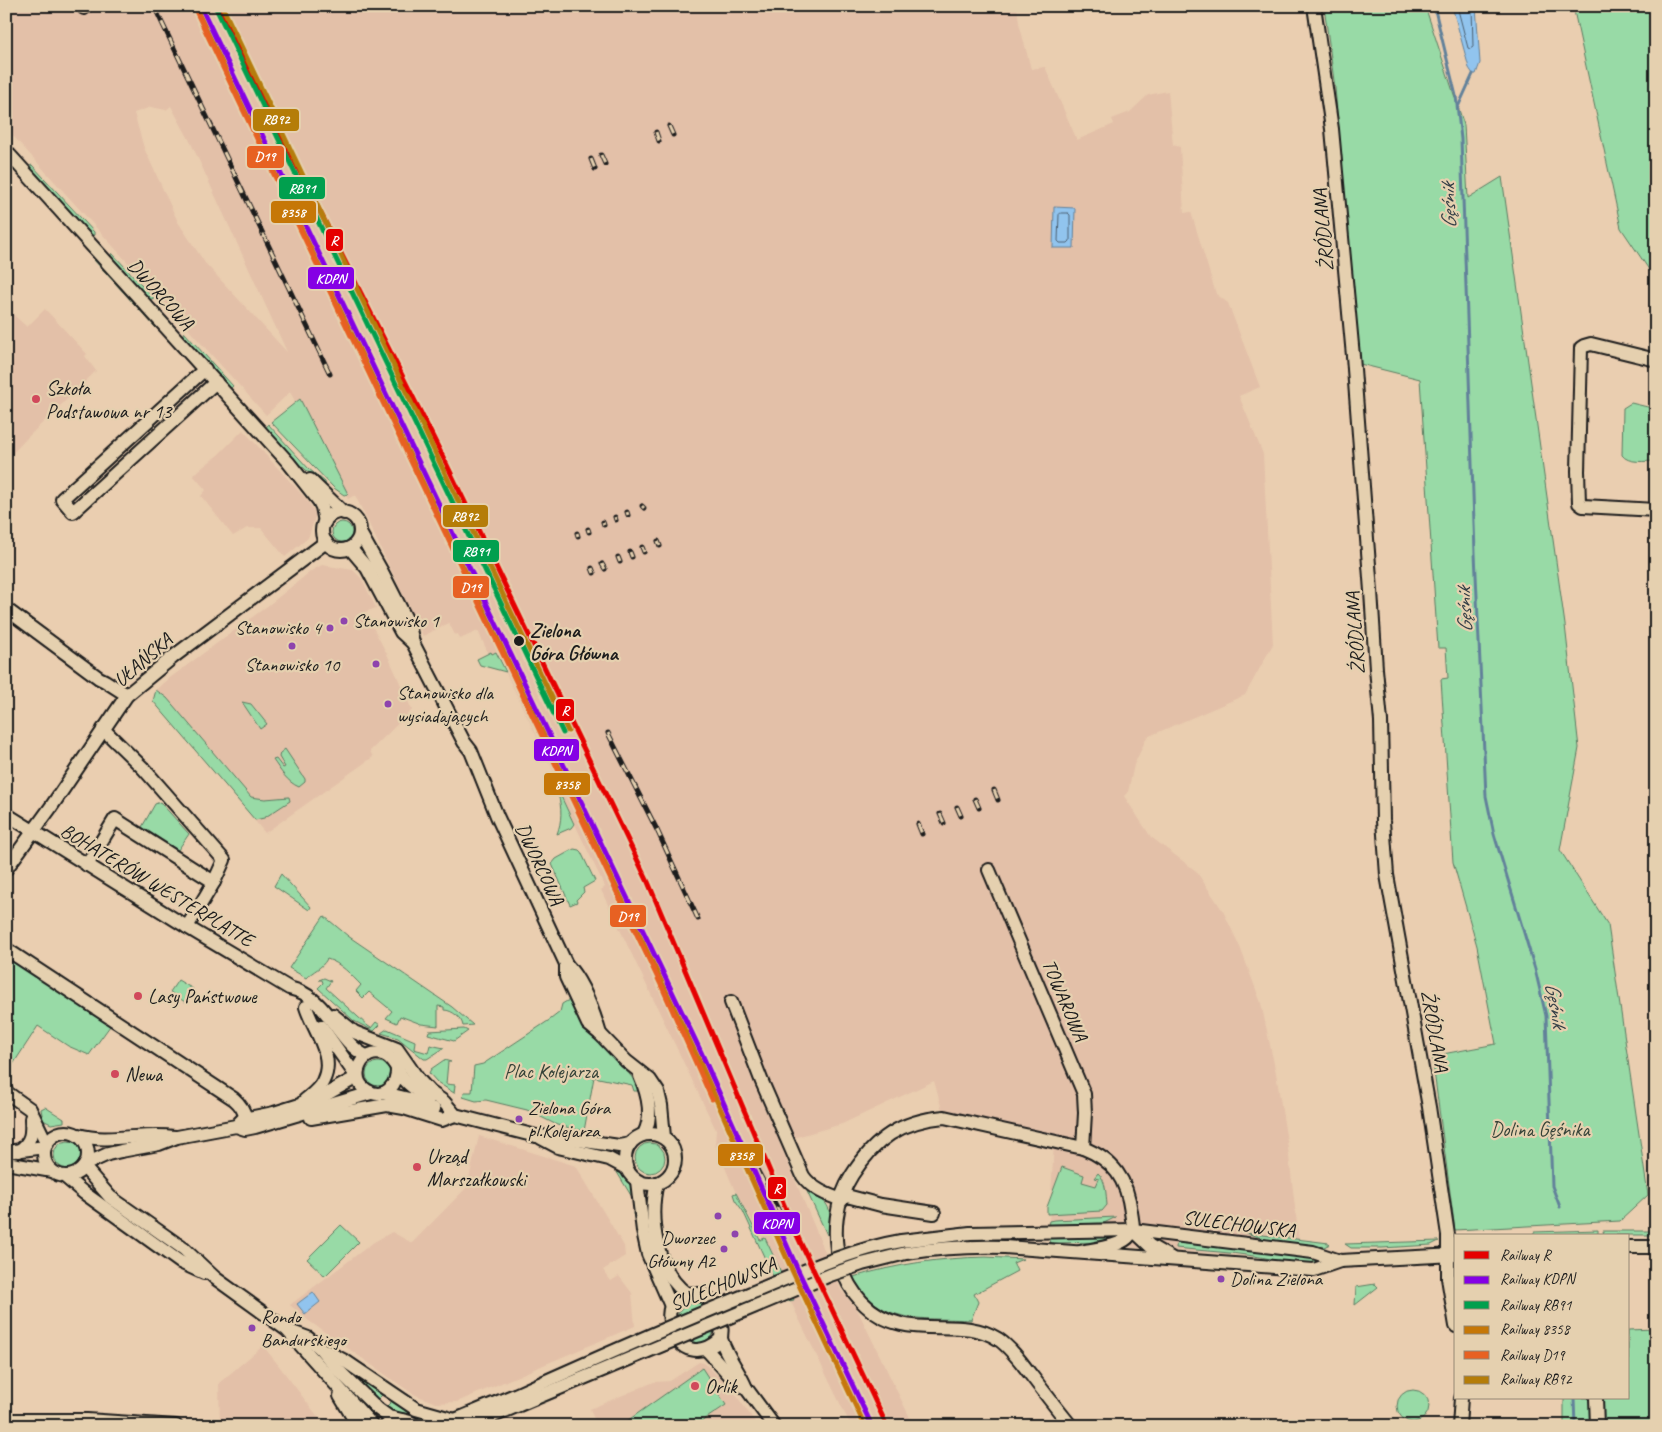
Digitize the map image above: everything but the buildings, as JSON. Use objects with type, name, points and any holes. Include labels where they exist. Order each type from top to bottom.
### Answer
[{"type":"street","name":"ŹRÓDLANA","points":[[1314,6],[1333,138],[1353,356],[1381,721],[1383,821],[1387,875],[1429,1107],[1452,1255],[1449,1285],[1454,1314]]},
{"type":"street","name":"DWORCOWA","points":[[7,153],[288,462],[319,501],[325,522]]},
{"type":"street","points":[[1656,360],[1591,344],[1581,348],[1578,489],[1579,503],[1588,507],[1656,510]]},
{"type":"street","points":[[205,369],[62,499],[73,512],[216,382]]},
{"type":"street","name":"DWORCOWA","points":[[288,462],[344,512]]},
{"type":"street","points":[[344,512],[358,521],[359,539],[350,548],[337,550],[326,542],[323,534],[325,522],[333,514],[344,512]]},
{"type":"street","name":"DWORCOWA","points":[[360,533],[409,625],[413,643],[480,770],[481,778],[496,816],[566,964],[566,977],[588,1024],[610,1046],[650,1080],[658,1092],[664,1137]]},
{"type":"street","name":"UŁAŃSKA","points":[[6,869],[127,695],[173,657],[326,542]]},
{"type":"street","name":"DWORCOWA","points":[[350,548],[367,568],[401,632],[413,643]]},
{"type":"street","points":[[6,609],[98,678],[127,695]]},
{"type":"street","points":[[103,729],[143,768],[224,860],[214,882],[187,927]]},
{"type":"street","name":"BOHATERÓW WESTERPLATTE","points":[[6,814],[187,927],[289,988],[304,993],[322,1009],[347,1041],[366,1056]]},
{"type":"street","points":[[87,865],[114,820],[214,882]]},
{"type":"street","name":"TOWAROWA","points":[[989,870],[1084,1094],[1083,1148]]},
{"type":"street","points":[[6,949],[240,1104],[244,1111],[241,1122],[245,1128],[285,1119],[377,1093],[393,1086],[396,1080],[397,1068]]},
{"type":"street","name":"BOHATERÓW WESTERPLATTE","points":[[289,988],[314,1016],[357,1077]]},
{"type":"street","points":[[731,1002],[762,1082],[806,1182],[817,1190],[842,1198],[934,1213]]},
{"type":"street","points":[[298,1106],[319,1088],[326,1074],[326,1054],[306,1007]]},
{"type":"street","points":[[322,1009],[332,1014],[354,1032],[366,1038],[391,1045],[397,1049],[421,1083],[444,1102],[452,1114]]},
{"type":"street","points":[[452,1114],[427,1098],[402,1078],[390,1058],[384,1054],[366,1056],[360,1064],[357,1077],[362,1087],[377,1093],[409,1098],[452,1114],[536,1136],[558,1146],[609,1159],[626,1168],[637,1181],[647,1184],[657,1183],[669,1176],[675,1163],[675,1151],[668,1141],[658,1134],[638,1136],[630,1144],[625,1155],[626,1168]]},
{"type":"street","name":"DWORCOWA","points":[[638,1071],[646,1089],[649,1104],[649,1119],[644,1134]]},
{"type":"street","points":[[64,1176],[79,1173],[85,1166],[108,1154],[159,1144],[177,1137],[298,1106],[325,1096],[357,1077]]},
{"type":"street","points":[[6,1092],[21,1102],[32,1113],[46,1145],[45,1160],[52,1171]]},
{"type":"street","points":[[285,1119],[291,1122],[387,1105],[404,1108],[442,1120],[452,1114]]},
{"type":"street","points":[[13,1151],[27,1145],[30,1139],[32,1113]]},
{"type":"street","points":[[1071,1426],[1008,1347],[997,1338],[965,1328],[901,1324],[884,1318],[860,1299],[844,1276],[837,1254],[836,1227],[842,1198],[850,1179],[873,1147],[891,1133],[912,1123],[944,1118],[1083,1148],[1101,1156],[1119,1174],[1130,1201],[1133,1230]]},
{"type":"street","points":[[13,1151],[46,1145],[51,1138],[64,1132],[91,1139],[105,1140],[159,1135],[177,1137]]},
{"type":"street","points":[[77,1135],[86,1145],[88,1151],[85,1166]]},
{"type":"street","points":[[536,1136],[558,1137],[619,1146],[630,1144]]},
{"type":"street","points":[[6,1163],[52,1171],[64,1176],[84,1193],[180,1262],[216,1278]]},
{"type":"street","points":[[85,1166],[110,1197],[184,1249],[216,1278],[287,1330],[373,1426]]},
{"type":"street","points":[[637,1181],[646,1246],[650,1260],[671,1306],[670,1322],[677,1340],[685,1347],[694,1350],[706,1350],[721,1339]]},
{"type":"street","points":[[657,1183],[653,1211],[658,1243],[668,1275],[679,1289],[687,1294],[699,1295],[714,1304],[721,1318],[721,1339],[725,1350],[741,1374],[746,1388],[774,1426]]},
{"type":"street","name":"SULECHOWSKA","points":[[470,1426],[517,1400],[659,1330],[822,1264],[857,1252],[904,1247],[970,1233],[1133,1230],[1312,1252],[1340,1261]]},
{"type":"street","name":"SULECHOWSKA","points":[[1080,1252],[1105,1248],[1122,1242],[1130,1236],[1133,1230]]},
{"type":"street","name":"SULECHOWSKA","points":[[1133,1230],[1150,1246],[1173,1260]]},
{"type":"street","name":"SULECHOWSKA","points":[[904,1247],[941,1248],[974,1246],[1314,1270],[1340,1261],[1452,1255]]},
{"type":"street","points":[[1630,1247],[1656,1247]]},
{"type":"street","points":[[671,1306],[676,1300],[687,1294]]},
{"type":"street","points":[[287,1330],[308,1338],[320,1348],[337,1369],[389,1417],[414,1424]]},
{"type":"street","points":[[320,1348],[345,1361],[416,1409],[454,1420]]},
{"type":"street","points":[[706,1350],[735,1381],[746,1388]]},
{"type":"street","points":[[336,1384],[343,1402],[358,1426]]},
{"type":"street","name":"SULECHOWSKA","points":[[430,1426],[517,1400]]},
{"type":"street","points":[[1459,1426],[1461,1400]]},
{"type":"street","points":[[1596,1400],[1597,1426]]},
{"type":"street","points":[[6,1420],[87,1420],[176,1426]]},
{"type":"street","points":[[386,1426],[393,1421],[414,1424]]},
{"type":"shaded area","points":[[6,6],[1017,6],[1019,23],[1031,69],[1045,67],[1077,140],[1114,124],[1112,119],[1130,112],[1148,95],[1168,91],[1173,145],[1180,147],[1184,213],[1191,212],[1216,294],[1228,303],[1260,387],[1239,396],[1263,454],[1273,644],[1245,695],[1147,737],[1134,765],[1128,792],[1124,796],[1151,837],[1196,871],[1223,911],[1240,947],[1261,1003],[1276,1073],[1288,1148],[1301,1258],[1172,1251],[1046,1239],[1050,1213],[1054,1142],[944,1117],[934,1081],[842,1124],[779,1142],[841,1290],[858,1311],[914,1426],[851,1426],[797,1315],[763,1239],[735,1191],[715,1144],[716,1130],[601,890],[605,887],[559,791],[562,789],[496,652],[489,655],[478,631],[460,639],[458,634],[455,635],[449,623],[423,636],[355,495],[348,499],[290,392],[266,415],[6,128]],"holes":[[[171,106],[191,143],[287,352],[205,263],[178,222],[144,148],[134,113],[151,107],[166,110]]]},
{"type":"shaded area","name":"Szkoła Podstawowa nr 13","points":[[6,308],[27,327],[45,309],[87,354],[85,356],[96,371],[6,460]]},
{"type":"shaded area","points":[[243,430],[307,500],[316,514],[308,538],[285,557],[261,528],[247,528],[233,536],[201,496],[206,490],[193,475],[218,455]]},
{"type":"shaded area","points":[[322,565],[353,570],[362,579],[376,608],[365,612],[388,656],[412,710],[370,751],[373,757],[265,833],[153,700],[156,690],[163,683],[270,604],[311,571]]},
{"type":"shaded area","points":[[479,1136],[576,1166],[624,1246],[625,1256],[603,1270],[611,1281],[619,1276],[632,1293],[635,1326],[457,1402],[436,1403],[413,1394],[309,1321],[290,1305],[374,1242],[392,1232],[412,1243],[467,1187]]},
{"type":"shaded area","points":[[263,1346],[325,1426],[220,1426],[219,1383]]},
{"type":"shaded area","points":[[699,1362],[704,1363],[731,1388],[758,1426],[597,1426],[590,1409],[654,1382],[670,1381]]},
{"type":"green space","name":"Dolina Gęśnika","points":[[1324,6],[1425,6],[1464,125],[1468,198],[1502,177],[1565,625],[1579,748],[1560,850],[1608,925],[1648,1195],[1620,1221],[1455,1230],[1432,1056],[1496,1044],[1477,946],[1453,862],[1441,679],[1448,678],[1446,648],[1438,648],[1420,379],[1360,364],[1335,88]]},
{"type":"green space","points":[[1573,6],[1656,6],[1656,280],[1621,228]]},
{"type":"green space","points":[[32,165],[94,232],[94,235],[91,236],[28,167]]},
{"type":"green space","points":[[112,253],[154,298],[149,300],[110,257]]},
{"type":"green space","points":[[93,259],[96,259],[157,326],[156,328]]},
{"type":"green space","points":[[184,332],[233,386],[230,389],[182,336]]},
{"type":"green space","points":[[300,399],[348,494],[344,495],[334,488],[271,422]]},
{"type":"green space","points":[[1631,403],[1656,409],[1656,461],[1633,461],[1628,460],[1622,455],[1623,408]]},
{"type":"green space","points":[[268,424],[309,469],[325,482],[326,487],[299,464],[266,428]]},
{"type":"green space","points":[[342,522],[349,525],[352,532],[349,539],[342,542],[335,539],[332,532],[335,525]]},
{"type":"green space","points":[[491,652],[492,654],[496,652],[506,672],[480,665],[477,659]]},
{"type":"green space","points":[[156,690],[167,698],[251,797],[265,799],[289,797],[290,801],[264,818],[255,820],[153,701]]},
{"type":"green space","points":[[242,702],[251,704],[267,724],[260,729]]},
{"type":"green space","points":[[285,749],[305,779],[305,782],[299,787],[287,779],[273,760],[276,759],[283,768],[285,767],[279,757],[280,753]]},
{"type":"green space","points":[[556,778],[562,790],[559,792],[574,824],[571,828],[557,834],[561,809],[554,781]]},
{"type":"green space","points":[[160,802],[189,834],[178,850],[142,827],[155,804]]},
{"type":"green space","points":[[574,849],[581,852],[595,881],[583,888],[584,892],[576,900],[577,902],[570,905],[552,864],[556,859]]},
{"type":"green space","points":[[281,874],[311,907],[309,910],[274,886]]},
{"type":"green space","points":[[324,916],[348,936],[452,1007],[473,1025],[463,1026],[461,1020],[456,1015],[444,1010],[444,1007],[438,1006],[438,1026],[421,1024],[400,1016],[397,1023],[386,1018],[392,1011],[369,992],[363,998],[356,991],[361,985],[337,963],[327,959],[306,978],[289,968]]},
{"type":"green space","points":[[6,956],[110,1026],[89,1055],[68,1046],[38,1026],[8,1072],[6,1071],[6,1008],[8,1005],[6,1004]]},
{"type":"green space","points":[[324,978],[331,981],[326,988],[368,1026],[371,1028],[376,1022],[380,1025],[374,1031],[354,1021],[318,988],[323,983],[322,980],[319,980]]},
{"type":"green space","points":[[178,980],[193,989],[185,1002],[170,992]]},
{"type":"green space","name":"Plac Kolejarza","points":[[570,1001],[594,1037],[629,1074],[642,1091],[634,1091],[632,1085],[594,1077],[584,1131],[557,1125],[527,1110],[486,1100],[476,1101],[463,1097],[464,1092],[472,1092],[474,1066],[483,1064],[551,1019],[560,1012],[562,1004]]},
{"type":"green space","points":[[387,1029],[415,1041],[414,1049],[428,1053],[430,1045],[444,1048],[424,1059],[398,1038],[381,1033]]},
{"type":"green space","points":[[464,1029],[468,1031],[454,1041],[428,1034],[429,1031]]},
{"type":"green space","points":[[444,1060],[451,1062],[448,1062],[446,1084],[455,1085],[454,1093],[437,1082],[429,1073],[431,1069]]},
{"type":"green space","points":[[378,1062],[387,1065],[390,1074],[387,1083],[378,1086],[369,1083],[366,1074],[369,1065]]},
{"type":"green space","points":[[45,1107],[64,1119],[64,1122],[51,1124],[43,1120],[41,1109]]},
{"type":"green space","points":[[68,1141],[78,1145],[82,1155],[78,1165],[68,1169],[58,1165],[54,1155],[58,1145]]},
{"type":"green space","points":[[650,1143],[661,1147],[665,1158],[661,1169],[650,1173],[639,1169],[635,1158],[639,1147]]},
{"type":"green space","points":[[598,1159],[617,1165],[632,1183],[642,1241],[633,1214],[635,1202],[615,1169],[611,1166],[603,1165],[602,1161],[599,1162]]},
{"type":"green space","points":[[1062,1167],[1084,1175],[1082,1182],[1096,1186],[1099,1179],[1094,1178],[1098,1173],[1101,1176],[1104,1183],[1107,1205],[1102,1211],[1047,1214],[1047,1207]]},
{"type":"green space","points":[[805,1187],[827,1205],[830,1215],[830,1233],[827,1235]]},
{"type":"green space","points":[[736,1193],[760,1240],[765,1238],[794,1300],[785,1302],[743,1211],[735,1200],[733,1194]]},
{"type":"green space","points":[[1116,1217],[1104,1223],[1048,1225],[1049,1221],[1054,1220]]},
{"type":"green space","points":[[341,1225],[359,1242],[325,1276],[307,1259]]},
{"type":"green space","points":[[1598,1230],[1598,1234],[1534,1234],[1534,1232]]},
{"type":"green space","points":[[1603,1231],[1656,1231],[1656,1235],[1604,1234]]},
{"type":"green space","points":[[1246,1233],[1330,1244],[1324,1247],[1271,1241]]},
{"type":"green space","points":[[1121,1235],[1122,1237],[1105,1242],[1050,1243],[1048,1237]]},
{"type":"green space","points":[[1177,1240],[1326,1259],[1309,1264],[1290,1263],[1263,1257],[1176,1248]]},
{"type":"green space","points":[[1439,1241],[1431,1245],[1382,1248],[1351,1248],[1345,1244]]},
{"type":"green space","points":[[986,1257],[1023,1259],[1013,1263],[1017,1271],[974,1294],[978,1302],[971,1320],[920,1318],[890,1312],[876,1304],[864,1293],[853,1277],[919,1262]]},
{"type":"green space","points":[[1375,1284],[1378,1287],[1355,1305],[1356,1287]]},
{"type":"green space","points":[[696,1303],[707,1306],[713,1312],[716,1323],[713,1334],[707,1340],[696,1343],[685,1340],[679,1334],[676,1323],[679,1312],[685,1306]]},
{"type":"green space","points":[[1656,1329],[1656,1426],[1564,1426],[1564,1400],[1630,1400],[1630,1330]]},
{"type":"green space","points":[[343,1365],[384,1393],[376,1401],[342,1367]]},
{"type":"green space","name":"Orlik","points":[[702,1368],[726,1405],[695,1426],[630,1426],[627,1421]]},
{"type":"green space","points":[[1413,1390],[1419,1391],[1424,1395],[1428,1400],[1428,1412],[1424,1417],[1419,1421],[1413,1422],[1407,1421],[1402,1417],[1398,1412],[1397,1406],[1398,1400],[1402,1395],[1407,1391]]},
{"type":"green space","points":[[393,1400],[428,1418],[430,1423],[419,1422],[384,1409]]},
{"type":"water","points":[[1452,6],[1476,6],[1480,63],[1476,74],[1473,74],[1469,68]]},
{"type":"water","points":[[1054,207],[1075,208],[1074,248],[1053,248]]},
{"type":"water","points":[[313,1292],[320,1302],[305,1314],[297,1304]]},
{"type":"waterway","name":"Gęśnik","points":[[1434,6],[1456,96],[1461,139],[1475,553],[1486,796],[1494,834],[1535,969],[1546,1016],[1552,1186],[1560,1207]]},
{"type":"waterway","points":[[1458,107],[1473,74]]},
{"type":"waterway","name":"Gęśnik","points":[[1574,1400],[1575,1426]]},
{"type":"railway","points":[[154,6],[330,374]]},
{"type":"railway","points":[[669,126],[673,135]]},
{"type":"railway","points":[[656,132],[659,141]]},
{"type":"railway","points":[[601,155],[605,164]]},
{"type":"railway","points":[[591,159],[595,169]]},
{"type":"railway","points":[[658,541],[660,546]]},
{"type":"railway","points":[[642,547],[644,552]]},
{"type":"railway","points":[[630,552],[632,557]]},
{"type":"railway","points":[[618,557],[620,562]]},
{"type":"railway","points":[[602,564],[605,569]]},
{"type":"railway","points":[[592,568],[594,573]]},
{"type":"railway","points":[[608,733],[657,830],[698,919]]},
{"type":"railway","points":[[994,790],[998,800]]},
{"type":"railway","points":[[975,799],[979,808]]},
{"type":"railway","points":[[957,807],[961,816]]},
{"type":"railway","points":[[940,814],[944,823]]},
{"type":"railway","points":[[918,824],[922,834]]},
{"type":"railway","points":[[718,1096],[780,1213]]},
{"type":"rail line","name":"RB91","points":[[215,6],[563,733]]},
{"type":"rail line","name":"R","points":[[217,6],[446,463],[648,882],[795,1231],[887,1426]]},
{"type":"rail line","name":"RB92","points":[[222,6],[568,731]]},
{"type":"rail line","name":"D19","points":[[195,9],[663,989],[712,1099]]},
{"type":"rail line","name":"KDPN","points":[[202,9],[701,1052],[797,1268],[872,1426]]},
{"type":"rail line","name":"8358","points":[[197,11],[696,1054],[792,1270],[865,1426]]},
{"type":"place","name":"Szkoła Podstawowa nr 13","points":[[36,399]]},
{"type":"place","name":"Stanowisko 1","points":[[344,621]]},
{"type":"place","name":"Stanowisko 4","points":[[330,628]]},
{"type":"place","name":"Zielona Góra Główna","points":[[519,641]]},
{"type":"place","name":"Stanowisko 10","points":[[292,646]]},
{"type":"place","name":"Stanowisko dla wysiadających","points":[[388,704]]},
{"type":"place","name":"Lasy Państwowe","points":[[138,996]]},
{"type":"place","name":"Newa","points":[[115,1074]]},
{"type":"place","name":"Zielona Góra pl.Kolejarza","points":[[519,1119]]},
{"type":"place","name":"Urząd Marszałkowski","points":[[417,1167]]},
{"type":"place","name":"Dworzec Główny A2","points":[[724,1249]]},
{"type":"place","name":"Dolina Zielona","points":[[1221,1279]]},
{"type":"place","name":"Rondo Bandurskiego","points":[[252,1328]]},
{"type":"place","name":"Orlik","points":[[695,1386]]}]
